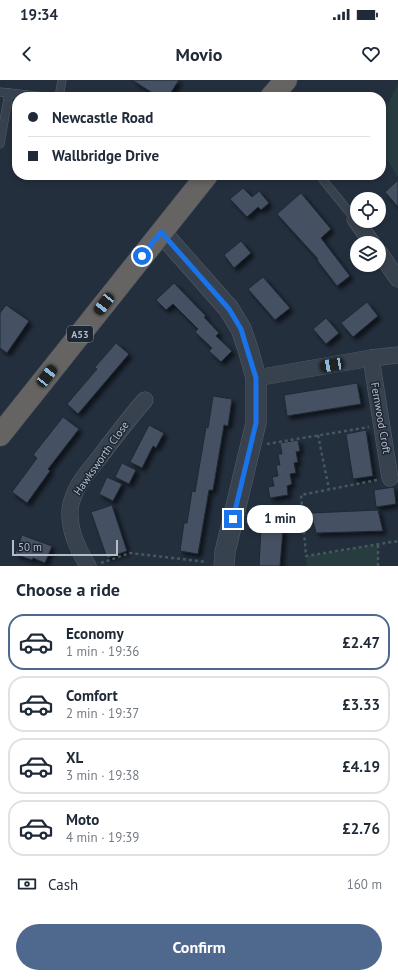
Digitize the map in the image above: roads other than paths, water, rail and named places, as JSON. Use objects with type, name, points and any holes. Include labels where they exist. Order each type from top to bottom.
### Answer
[{"type":"highway","points":[[275,92],[286,80]]},
{"type":"highway","name":"A53","points":[[0,435],[203,180]]},
{"type":"street","points":[[161,232],[229,309],[243,336],[256,378],[256,423],[225,552],[224,565]]},
{"type":"street","points":[[386,262],[398,279]]},
{"type":"street","points":[[256,378],[371,358],[398,355]]},
{"type":"street","name":"Fernwood Croft","points":[[371,358],[382,425],[392,467]]},
{"type":"street","name":"Hawksworth Close","points":[[94,565],[76,545],[72,534],[70,511],[71,501],[76,489],[92,467],[126,421],[145,400]]},
{"type":"lane","points":[[60,92],[62,80]]},
{"type":"lane","points":[[0,92],[10,93],[0,144]]},
{"type":"lane","points":[[322,180],[350,213]]}]
